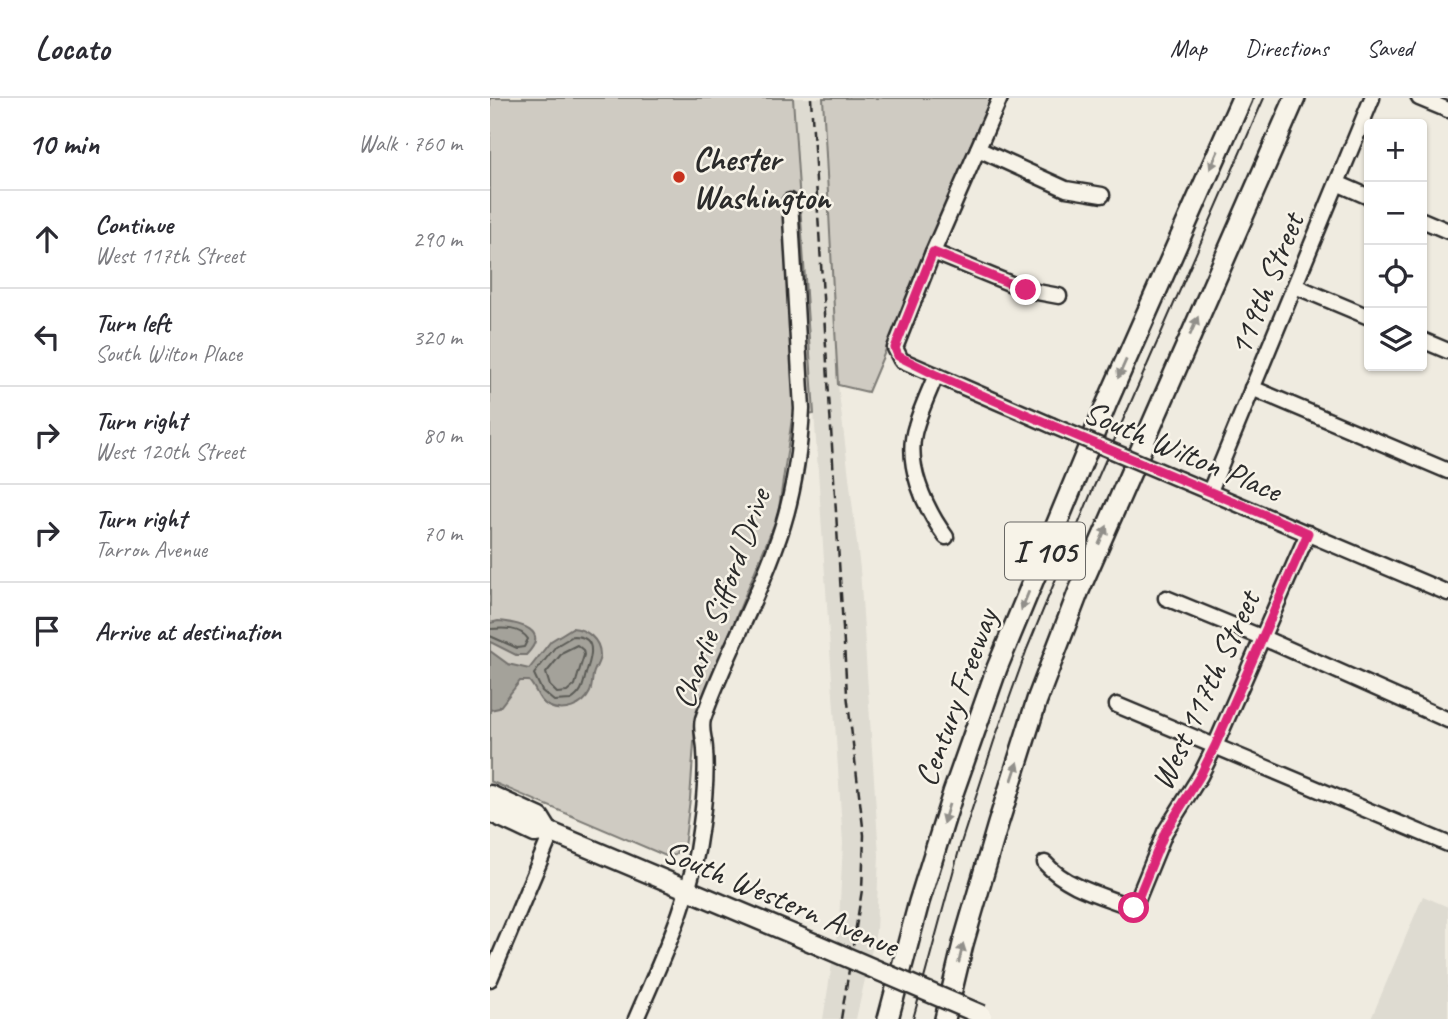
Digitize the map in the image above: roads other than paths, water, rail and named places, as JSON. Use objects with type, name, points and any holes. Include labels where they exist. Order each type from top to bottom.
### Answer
[{"type":"highway","name":"Century Freeway","points":[[888,1019],[922,890],[997,668],[1106,405],[1242,98]]},
{"type":"highway","name":"I 105","points":[[945,1019],[963,944],[1037,700],[1078,593],[1295,98]]},
{"type":"main road","name":"South Western Avenue","points":[[490,795],[540,818],[550,832]]},
{"type":"main road","name":"South Western Avenue","points":[[490,812],[534,832],[550,832],[689,888],[986,1017]]},
{"type":"street","points":[[1000,98],[933,252],[1026,290],[1059,296]]},
{"type":"street","name":"119th Street","points":[[1210,491],[1371,98]]},
{"type":"street","points":[[1419,98],[1448,110]]},
{"type":"street","points":[[978,149],[1066,189],[1102,195]]},
{"type":"street","points":[[1337,183],[1364,195]]},
{"type":"street","name":"Charlie Sifford Drive","points":[[636,1019],[682,911],[689,888],[700,832],[704,791],[705,749],[701,729],[703,719],[788,508],[801,427],[796,281],[790,201]]},
{"type":"street","points":[[1427,222],[1448,231]]},
{"type":"street","name":"South Wilton Place","points":[[933,252],[895,348],[898,356],[1051,425],[1448,593]]},
{"type":"street","points":[[1295,286],[1364,315]]},
{"type":"street","points":[[1427,342],[1448,351]]},
{"type":"street","points":[[936,375],[915,428],[912,466],[946,537]]},
{"type":"street","points":[[1252,388],[1448,471]]},
{"type":"street","name":"West 117th Street","points":[[1045,863],[1069,883],[1134,908],[1165,832],[1200,776],[1215,746],[1308,533]]},
{"type":"street","points":[[1166,598],[1448,720]]},
{"type":"street","points":[[1117,705],[1448,844]]},
{"type":"street","points":[[490,979],[550,832]]},
{"type":"water","points":[[498,621],[530,629],[535,639],[526,655],[516,655],[490,642],[490,623]]},
{"type":"water","points":[[572,628],[591,636],[599,649],[600,658],[591,690],[583,702],[566,709],[548,706],[529,681],[520,681],[499,708],[490,710],[490,651],[508,664],[529,669],[551,641]]},
{"type":"tram line","points":[[913,1019],[961,843],[1027,649],[1092,491],[1264,98]]},
{"type":"railway","points":[[811,98],[847,694],[864,835],[862,890],[841,1019]]},
{"type":"place","name":"Chester Washington","points":[[679,177]]}]
